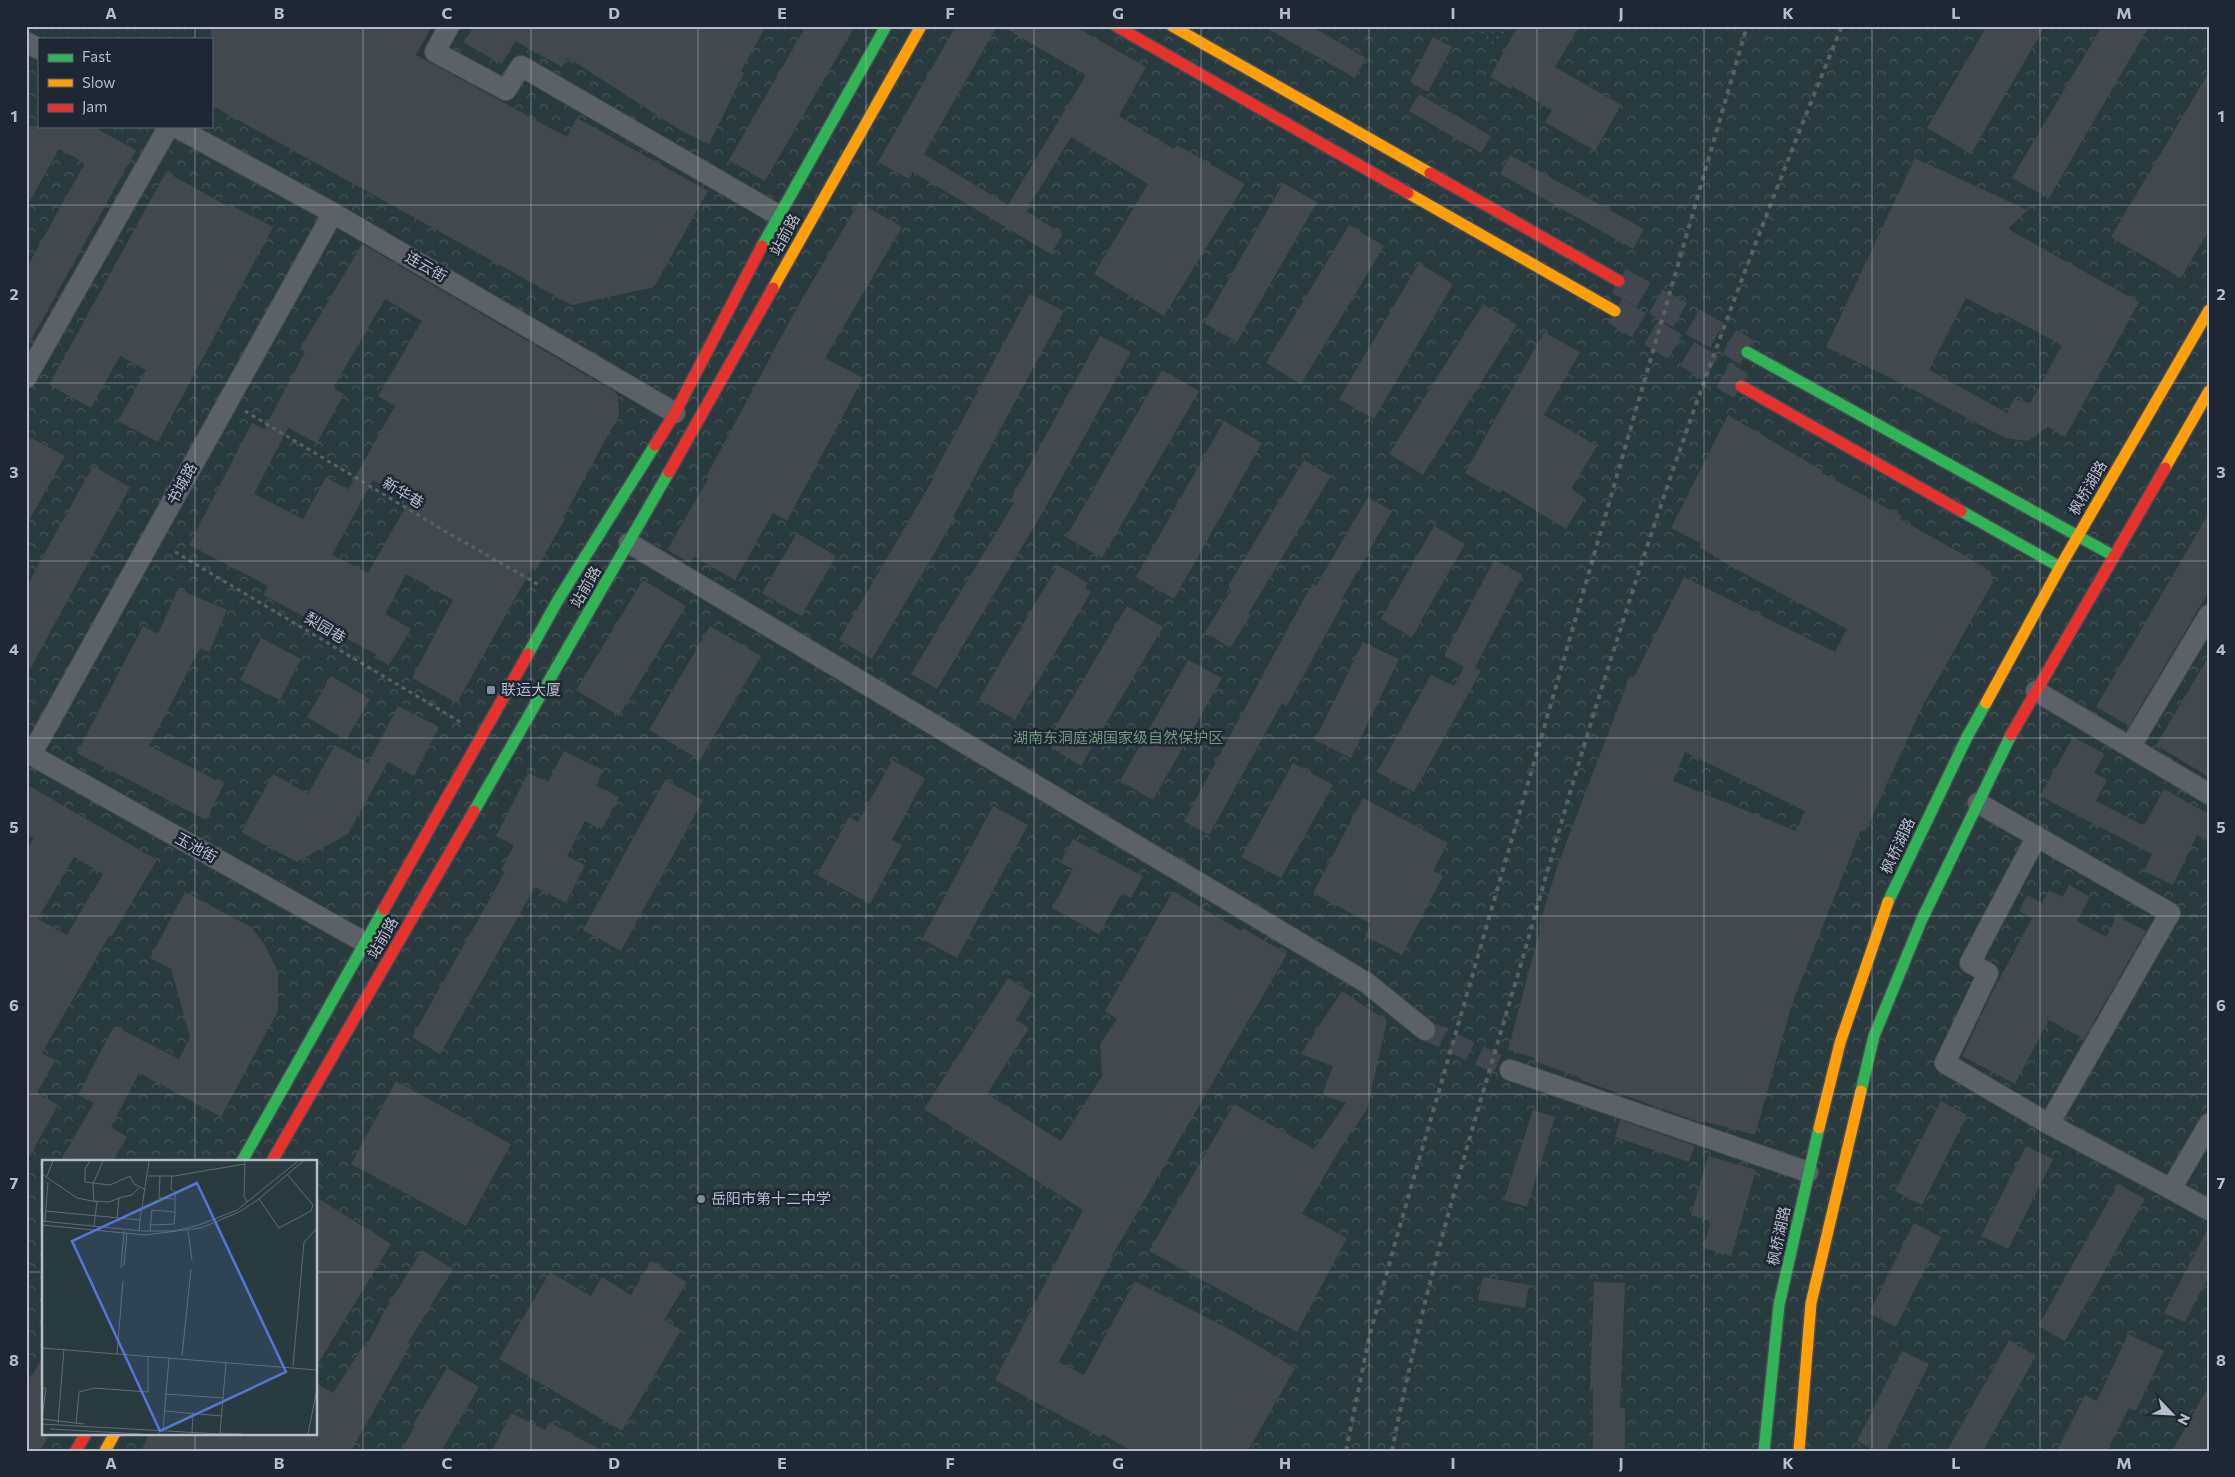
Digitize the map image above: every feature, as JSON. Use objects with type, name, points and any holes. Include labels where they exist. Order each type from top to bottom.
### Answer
[{"type":"main road","name":"站前路","points":[[243,1160],[558,600],[675,413],[778,216],[886,26]]},
{"type":"main road","name":"站前路","points":[[273,1160],[629,543],[921,26]]},
{"type":"main road","points":[[1116,26],[1616,311]]},
{"type":"main road","points":[[1172,26],[1619,281]]},
{"type":"main road","name":"枫桥湖路","points":[[1764,1451],[1779,1305],[1808,1172],[1840,1042],[1884,911],[1967,737],[2060,567],[2209,310]]},
{"type":"main road","points":[[1747,352],[2112,555]]},
{"type":"main road","points":[[1741,386],[2060,567]]},
{"type":"main road","points":[[1799,1451],[1811,1303],[1874,1036],[1922,919],[2012,733],[2112,555],[2209,391]]},
{"type":"main road","points":[[76,1451],[85,1434]]},
{"type":"main road","points":[[105,1451],[114,1434]]},
{"type":"street","points":[[449,26],[435,52],[506,90],[521,66],[778,216]]},
{"type":"street","points":[[26,42],[38,48]]},
{"type":"street","points":[[26,378],[168,128]]},
{"type":"street","name":"连云街","points":[[178,128],[333,213],[675,413]]},
{"type":"street","name":"书城路","points":[[29,753],[333,213]]},
{"type":"street","points":[[629,543],[1368,984],[1425,1030]]},
{"type":"street","points":[[2130,746],[2209,615]]},
{"type":"street","points":[[2036,690],[2209,794]]},
{"type":"street","name":"玉池街","points":[[29,753],[366,943]]},
{"type":"street","points":[[1978,803],[2170,913],[2049,1124]]},
{"type":"street","points":[[2036,836],[1970,962],[1988,973],[1945,1063],[2049,1124],[2209,1210]]},
{"type":"street","points":[[1510,1070],[1808,1172]]},
{"type":"street","points":[[2171,1189],[2209,1124]]},
{"type":"path","name":"新华巷","points":[[244,411],[443,530],[534,580],[558,600]]},
{"type":"path","name":"梨园巷","points":[[175,552],[464,724]]},
{"type":"green space","name":"湖南东洞庭湖国家级自然保护区","points":[[26,26],[2209,26],[2209,1451],[26,1451]]},
{"type":"green space","points":[[1460,26],[1509,26],[1498,47]]},
{"type":"building","points":[[211,26],[432,26],[416,55],[567,137],[577,118],[708,191],[654,287],[572,305],[212,106]]},
{"type":"building","points":[[474,26],[766,26],[741,71],[744,73],[709,144],[680,130],[567,57],[562,67],[515,41],[502,64],[464,43]]},
{"type":"building","points":[[806,26],[855,26],[765,181],[729,160]]},
{"type":"building","points":[[956,26],[997,26],[924,154],[1008,205],[1086,75],[1001,26],[1074,26],[1146,67],[1119,116],[1174,149],[1177,145],[1245,184],[1164,316],[1094,274],[1148,184],[1071,137],[1026,211],[1063,234],[1051,254],[913,172],[909,179],[878,162]]},
{"type":"building","points":[[1263,26],[1311,26],[1366,58],[1355,78]]},
{"type":"building","points":[[1518,26],[1579,26],[1555,67],[1621,105],[1595,151],[1545,122],[1552,110],[1512,86],[1511,89],[1490,77]]},
{"type":"building","points":[[1987,26],[2045,26],[1971,154],[1927,128]]},
{"type":"building","points":[[2102,26],[2149,26],[2049,198],[2012,178]]},
{"type":"building","points":[[1433,37],[1452,47],[1428,92],[1410,82]]},
{"type":"building","points":[[2209,72],[2209,230],[2181,278],[2111,237]]},
{"type":"building","points":[[1419,94],[1491,136],[1481,153],[1409,111]]},
{"type":"building","points":[[26,126],[38,126],[38,128],[96,128],[136,150],[26,349],[26,269],[85,163],[59,149],[26,208]]},
{"type":"building","points":[[1510,155],[1644,229],[1633,249],[1500,174]]},
{"type":"building","points":[[1915,158],[2027,210],[2008,229],[2139,302],[2065,437],[2048,427],[2028,441],[2005,438],[1893,379],[1826,347]],"holes":[[[1966,298],[1998,315],[1999,312],[2062,345],[2030,403],[2014,399],[2007,413],[1929,370]]]},
{"type":"building","points":[[166,172],[231,208],[232,206],[273,227],[158,442],[118,421],[146,370],[120,356],[91,408],[49,385]]},
{"type":"building","points":[[1283,183],[1317,202],[1237,342],[1204,323]]},
{"type":"building","points":[[859,202],[902,227],[825,358],[863,378],[787,521],[773,513],[735,580],[694,557],[690,563],[667,550],[708,479],[706,477],[794,313]]},
{"type":"building","points":[[1349,225],[1384,246],[1301,384],[1266,363]]},
{"type":"building","points":[[362,244],[615,392],[618,396],[619,415],[563,518],[565,519],[536,570],[532,568],[457,703],[412,678],[453,600],[406,574],[385,614],[411,629],[389,665],[374,657],[376,654],[263,595],[268,586],[189,545],[252,423],[264,429],[305,352],[300,349]],"holes":[[[385,299],[422,321],[378,396],[395,406],[348,490],[326,477],[303,519],[254,494],[288,428],[317,443],[344,394],[333,388]],[[373,480],[409,501],[368,573],[332,555]]]},
{"type":"building","points":[[1419,263],[1453,284],[1374,419],[1339,399]]},
{"type":"building","points":[[1030,294],[1064,311],[953,517],[955,518],[872,659],[839,640],[935,476],[933,475]]},
{"type":"building","points":[[1483,304],[1517,325],[1423,475],[1389,454]]},
{"type":"building","points":[[1544,332],[1580,352],[1544,415],[1597,446],[1571,489],[1585,498],[1566,529],[1502,490],[1500,493],[1465,473]]},
{"type":"building","points":[[1100,336],[1131,352],[1040,517],[937,689],[911,674],[1014,503],[1010,501]]},
{"type":"building","points":[[1162,370],[1199,391],[1102,558],[1066,537]]},
{"type":"building","points":[[1728,415],[1823,471],[1822,473],[1902,516],[1900,519],[1991,572],[1993,582],[1922,707],[1865,832],[1861,830],[1792,1004],[1755,1135],[1703,1121],[1702,1123],[1581,1080],[1581,1078],[1534,1061],[1535,1058],[1508,1050],[1540,930],[1538,929],[1557,867],[1630,676],[1634,677],[1684,577],[1835,652],[1847,629],[1736,569],[1699,547],[1701,543],[1671,528]],"holes":[[[1685,752],[1805,811],[1796,831],[1673,781]]]},
{"type":"building","points":[[1224,421],[1262,443],[1174,599],[1136,577]]},
{"type":"building","points":[[26,435],[65,456],[26,526]]},
{"type":"building","points":[[1304,460],[1331,476],[1248,614],[1251,615],[1230,648],[1205,632],[1232,589],[1228,586]]},
{"type":"building","points":[[93,466],[130,487],[26,676],[26,587]]},
{"type":"building","points":[[1368,497],[1392,511],[1341,600],[1344,601],[1287,706],[1282,703],[1209,835],[1184,821],[1312,584],[1316,586]]},
{"type":"building","points":[[2209,513],[2209,591],[2129,726],[2096,707]]},
{"type":"building","points":[[1434,526],[1465,544],[1412,637],[1381,619]]},
{"type":"building","points":[[797,533],[836,556],[801,616],[762,593]]},
{"type":"building","points":[[1494,560],[1523,575],[1475,668],[1481,671],[1414,792],[1377,772],[1431,675],[1454,686],[1464,667],[1444,656]]},
{"type":"building","points":[[1058,565],[1088,583],[1085,588],[1091,592],[1015,720],[979,699]]},
{"type":"building","points":[[643,580],[686,606],[619,716],[576,690]]},
{"type":"building","points":[[178,589],[227,610],[209,652],[200,648],[149,746],[224,784],[206,820],[77,753],[143,626],[158,634]]},
{"type":"building","points":[[1127,606],[1163,627],[1081,766],[1045,744]]},
{"type":"building","points":[[710,626],[761,656],[700,760],[649,730]]},
{"type":"building","points":[[261,638],[301,659],[280,700],[240,680]]},
{"type":"building","points":[[1363,642],[1399,659],[1351,758],[1315,740]]},
{"type":"building","points":[[2209,656],[2209,777],[2156,745]]},
{"type":"building","points":[[1188,660],[1222,678],[1153,800],[1120,781]]},
{"type":"building","points":[[331,676],[370,699],[346,740],[307,717]]},
{"type":"building","points":[[398,706],[439,727],[414,776],[388,762],[348,834],[297,862],[241,832],[273,774],[308,794],[335,745],[368,763]]},
{"type":"building","points":[[2073,737],[2105,754],[2094,773],[2107,780],[2096,801],[2144,826],[2164,789],[2209,814],[2209,841],[2197,835],[2173,885],[2144,871],[2152,854],[2040,796]]},
{"type":"building","points":[[564,751],[603,770],[596,786],[619,797],[602,829],[585,821],[567,856],[585,865],[566,903],[535,887],[440,1054],[412,1037],[505,872],[501,870],[514,845],[496,836],[528,773],[548,782]]},
{"type":"building","points":[[892,760],[925,778],[892,840],[902,845],[870,904],[817,875],[849,817],[858,822]]},
{"type":"building","points":[[1293,763],[1333,785],[1281,878],[1241,857]]},
{"type":"building","points":[[665,780],[703,800],[621,951],[583,930]]},
{"type":"building","points":[[26,784],[157,860],[111,937],[109,936],[42,1053],[55,1060],[37,1093],[58,1105],[26,1163],[26,851],[34,837],[26,832]],"holes":[[[74,857],[103,874],[67,935],[38,919]]]},
{"type":"building","points":[[1363,798],[1448,843],[1433,871],[1443,876],[1402,955],[1365,936],[1371,924],[1313,893]]},
{"type":"building","points":[[993,806],[1028,825],[957,958],[922,939]]},
{"type":"building","points":[[1073,839],[1143,876],[1131,898],[1122,893],[1099,934],[1052,908],[1073,869],[1060,863]]},
{"type":"building","points":[[2069,885],[2090,897],[2077,921],[2106,937],[2117,916],[2146,931],[2084,1039],[2049,1020],[2015,1084],[1962,1056],[1989,999],[2032,918],[2019,911],[2027,895],[2042,903],[2049,890],[2063,897]]},
{"type":"building","points":[[1173,891],[1241,931],[1243,928],[1287,954],[1112,1256],[1114,1257],[1059,1362],[1084,1375],[1135,1281],[1235,1332],[1295,1368],[1248,1451],[1132,1451],[1102,1434],[1100,1437],[995,1380],[1083,1210],[924,1109],[1008,978],[1032,993],[1016,1020],[1029,1028],[987,1094],[1061,1141],[1102,1076],[1100,1044],[1117,1019],[1105,1011]]},
{"type":"building","points":[[185,892],[251,927],[265,945],[278,972],[278,1011],[221,1117],[139,1073],[111,1127],[127,1137],[114,1160],[61,1160],[94,1103],[78,1095],[114,1026],[179,1059],[190,1037],[171,969],[150,958]]},
{"type":"building","points":[[1342,991],[1387,1021],[1367,1109],[1340,1149],[1302,1214],[1347,1238],[1297,1332],[1149,1251],[1234,1104],[1314,1149],[1346,1103],[1322,1095],[1333,1066],[1301,1054]]},
{"type":"building","points":[[396,1081],[511,1144],[466,1226],[351,1164]]},
{"type":"building","points":[[1941,1101],[1967,1115],[1922,1205],[1895,1191]]},
{"type":"building","points":[[1533,1110],[1555,1117],[1527,1207],[1504,1200]]},
{"type":"building","points":[[1620,1120],[1695,1146],[1689,1162],[1615,1137]]},
{"type":"building","points":[[2026,1146],[2053,1159],[2008,1249],[1981,1236]]},
{"type":"building","points":[[1708,1156],[1756,1170],[1731,1256],[1703,1248],[1711,1221],[1691,1215]]},
{"type":"building","points":[[2118,1184],[2145,1199],[2065,1341],[2038,1326]]},
{"type":"building","points":[[318,1198],[391,1244],[318,1364]]},
{"type":"building","points":[[1914,1223],[1941,1237],[1896,1327],[1869,1313]]},
{"type":"building","points":[[2209,1226],[2209,1275],[2185,1322],[2164,1313]]},
{"type":"building","points":[[422,1250],[453,1269],[408,1343],[411,1344],[351,1451],[141,1451],[150,1434],[318,1434],[318,1384],[333,1393],[363,1346],[366,1347],[384,1312]]},
{"type":"building","points":[[651,1261],[687,1282],[664,1320],[681,1330],[622,1431],[499,1359],[550,1272],[591,1296],[602,1277],[631,1295]]},
{"type":"building","points":[[1483,1277],[1529,1285],[1525,1308],[1478,1300]]},
{"type":"building","points":[[1594,1282],[1625,1283],[1620,1408],[1625,1408],[1625,1451],[1593,1451],[1593,1388],[1590,1388]]},
{"type":"building","points":[[2128,1334],[2164,1351],[2136,1411],[2129,1408],[2107,1451],[2057,1451],[2085,1395],[2097,1401]]},
{"type":"building","points":[[2009,1340],[2036,1356],[1983,1451],[1947,1451]]},
{"type":"building","points":[[1902,1351],[1929,1364],[1886,1451],[1877,1451],[1857,1441]]},
{"type":"building","points":[[42,1358],[42,1434],[49,1434],[40,1451],[26,1451],[26,1385]]},
{"type":"building","points":[[447,1368],[479,1387],[441,1451],[401,1451],[415,1426],[413,1425]]},
{"type":"building","points":[[2209,1386],[2209,1451],[2172,1451]]},
{"type":"building","points":[[511,1413],[545,1430],[549,1422],[603,1451],[492,1451]]},
{"type":"tunnel","points":[[1619,281],[1747,352]]},
{"type":"tunnel","points":[[1615,311],[1741,386]]},
{"type":"tunnel","points":[[1425,1030],[1510,1070]]},
{"type":"railway","points":[[1346,1451],[1369,1338],[1397,1236],[1747,26]]},
{"type":"railway","points":[[1392,1451],[1419,1326],[1435,1264],[1604,679],[1668,485],[1751,254],[1842,26]]},
{"type":"traffic: fast","points":[[762,246],[886,26]]},
{"type":"traffic: fast","points":[[1747,352],[2112,555]]},
{"type":"traffic: fast","points":[[528,654],[558,600],[655,445]]},
{"type":"traffic: fast","points":[[474,811],[669,472]]},
{"type":"traffic: fast","points":[[1961,511],[2060,567]]},
{"type":"traffic: fast","points":[[1888,902],[1967,737],[1986,703]]},
{"type":"traffic: fast","points":[[1861,1091],[1874,1036],[1922,919],[2011,735]]},
{"type":"traffic: fast","points":[[243,1160],[384,909]]},
{"type":"traffic: fast","points":[[1764,1451],[1779,1305],[1819,1128]]},
{"type":"traffic: slow","points":[[773,288],[921,26]]},
{"type":"traffic: slow","points":[[1172,26],[1430,173]]},
{"type":"traffic: slow","points":[[1408,193],[1615,311]]},
{"type":"traffic: slow","points":[[1986,703],[2060,567],[2209,310]]},
{"type":"traffic: slow","points":[[2165,468],[2209,391]]},
{"type":"traffic: slow","points":[[1819,1128],[1840,1043],[1888,902]]},
{"type":"traffic: slow","points":[[1799,1451],[1811,1303],[1861,1091]]},
{"type":"traffic: slow","points":[[105,1451],[114,1434]]},
{"type":"traffic: jam","points":[[1116,26],[1408,193]]},
{"type":"traffic: jam","points":[[1430,173],[1619,281]]},
{"type":"traffic: jam","points":[[655,445],[675,413],[762,246]]},
{"type":"traffic: jam","points":[[669,472],[773,288]]},
{"type":"traffic: jam","points":[[1741,386],[1961,511]]},
{"type":"traffic: jam","points":[[2011,735],[2165,468]]},
{"type":"traffic: jam","points":[[384,909],[528,654]]},
{"type":"traffic: jam","points":[[273,1160],[474,811]]},
{"type":"traffic: jam","points":[[76,1451],[85,1434]]},
{"type":"place","name":"联运大厦","points":[[491,690]]},
{"type":"place","name":"岳阳市第十二中学","points":[[701,1199]]}]
